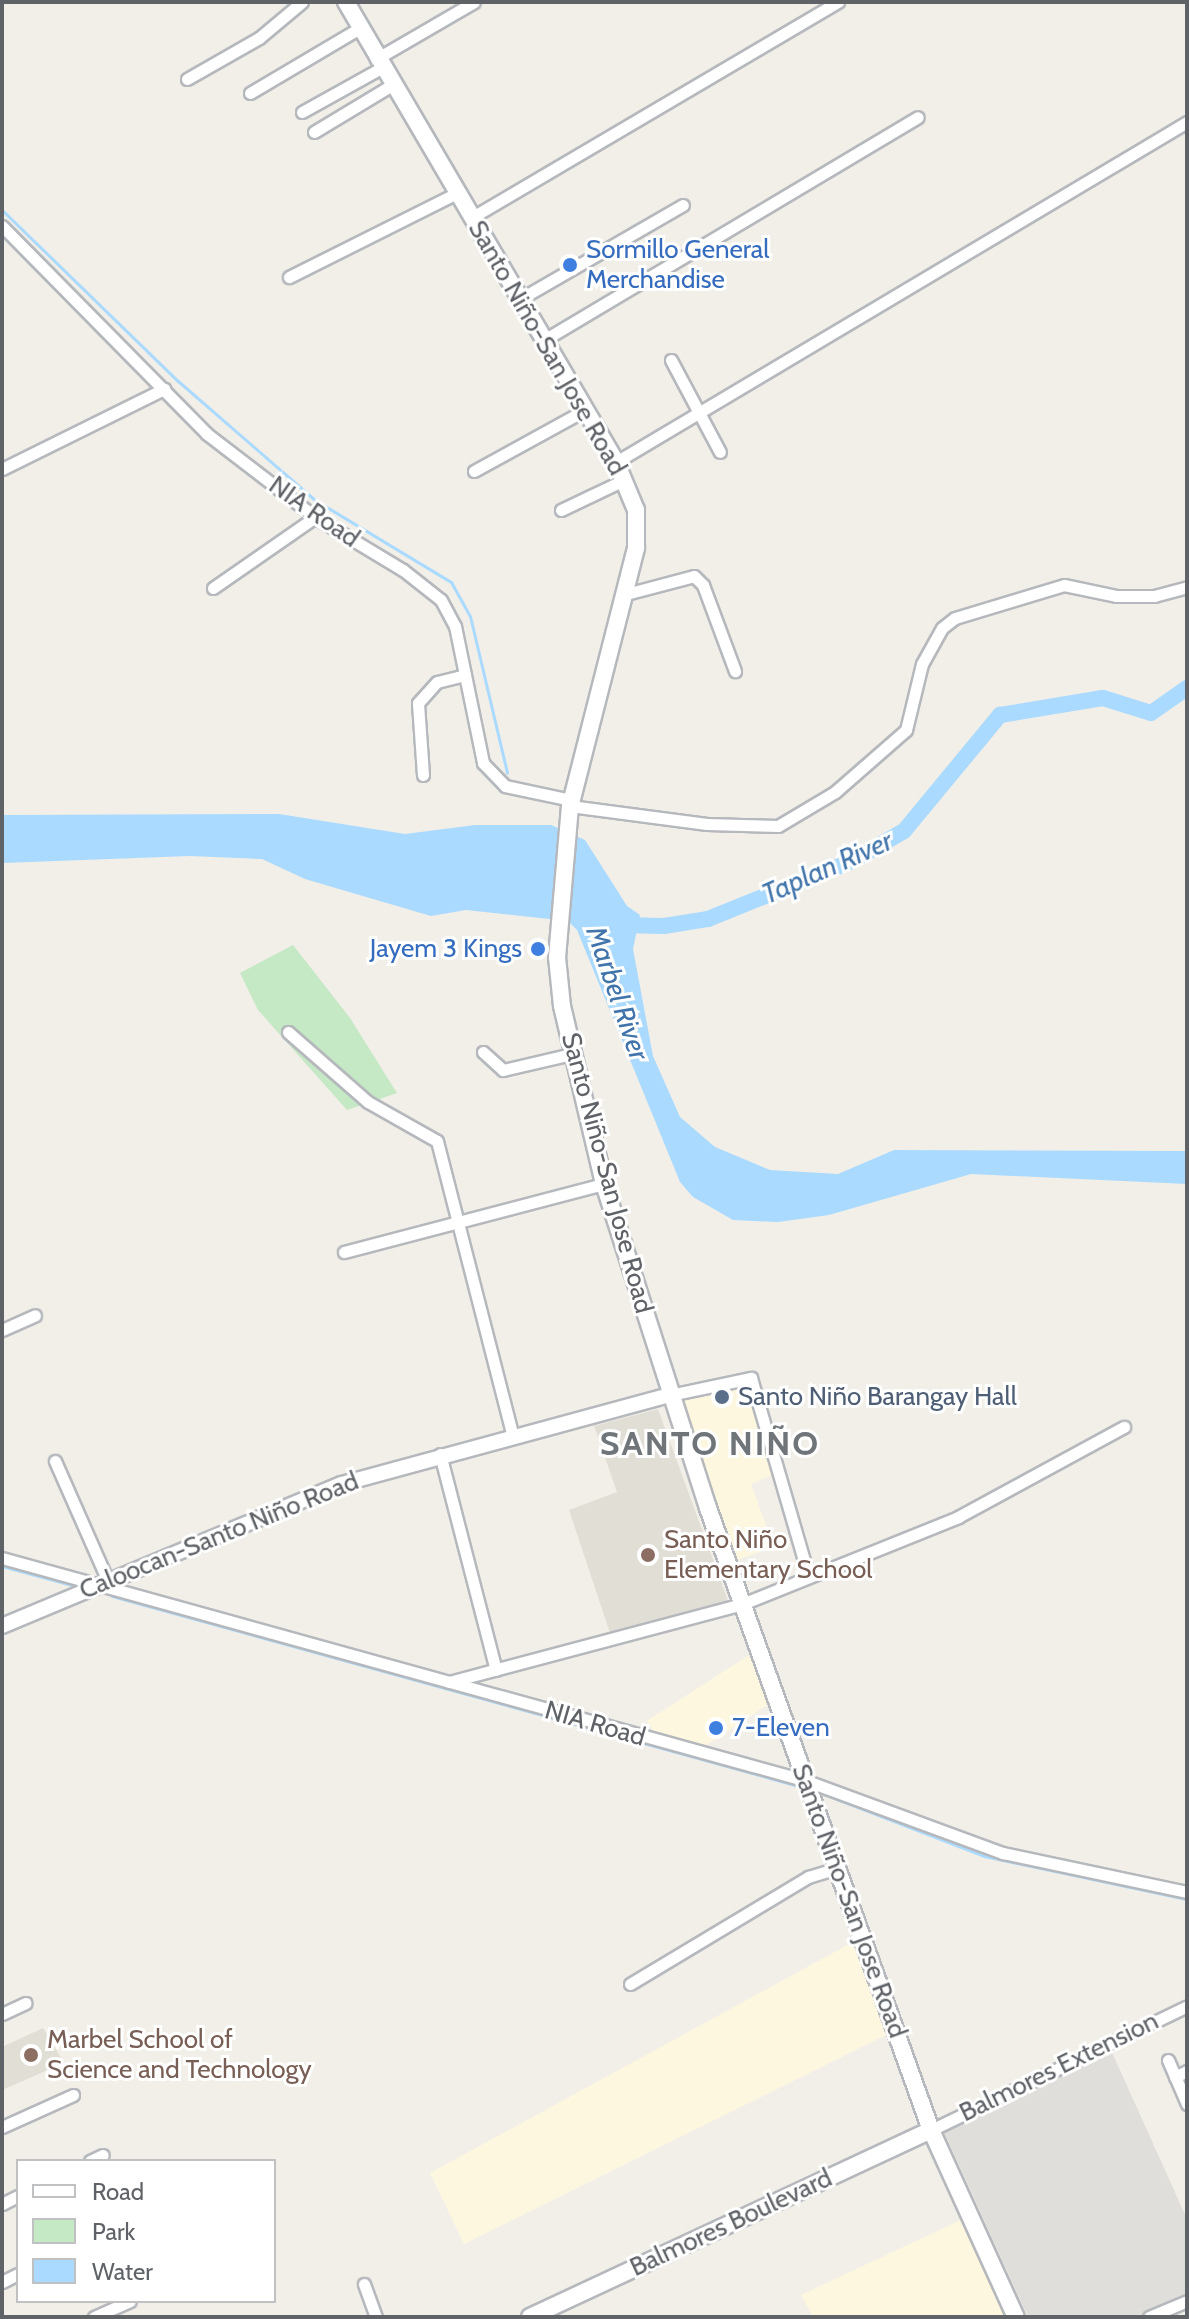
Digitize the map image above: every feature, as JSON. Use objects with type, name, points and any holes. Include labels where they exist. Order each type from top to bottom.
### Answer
[{"type":"main road","name":"Santo Niño-San Jose Road","points":[[346,2],[378,63],[624,480],[638,531],[626,594],[570,803],[558,933],[559,989],[572,1054],[604,1184],[670,1395],[742,1604],[931,2130],[1016,2317]]},
{"type":"main road","name":"Balmores Boulevard","points":[[530,2317],[931,2130]]},
{"type":"street","points":[[187,79],[259,38],[302,2]]},
{"type":"street","points":[[471,218],[838,2]]},
{"type":"street","points":[[302,112],[468,4]]},
{"type":"street","points":[[250,93],[360,28]]},
{"type":"street","points":[[314,132],[392,85]]},
{"type":"street","points":[[544,340],[918,117]]},
{"type":"street","points":[[616,462],[1187,122]]},
{"type":"street","points":[[289,277],[457,193]]},
{"type":"street","points":[[520,299],[683,205]]},
{"type":"street","name":"NIA Road","points":[[2,227],[207,434],[315,517],[403,570],[441,600],[455,626],[479,751],[490,774],[517,790],[570,803],[707,824],[778,826],[835,792],[906,730],[922,664],[934,638],[955,618],[1064,585],[1116,596],[1154,596],[1187,587]]},
{"type":"street","points":[[671,360],[720,452]]},
{"type":"street","points":[[2,469],[164,389]]},
{"type":"street","points":[[474,471],[585,410]]},
{"type":"street","points":[[561,510],[624,480]]},
{"type":"street","points":[[213,588],[315,517]]},
{"type":"street","points":[[626,594],[694,576],[735,671]]},
{"type":"street","points":[[423,775],[415,719],[418,703],[437,682],[465,675]]},
{"type":"street","points":[[288,1032],[368,1102],[437,1141],[513,1436]]},
{"type":"street","points":[[483,1052],[503,1070],[572,1054]]},
{"type":"street","points":[[344,1252],[604,1184]]},
{"type":"street","points":[[2,1330],[35,1315]]},
{"type":"street","points":[[670,1395],[751,1378],[809,1577]]},
{"type":"street","name":"Caloocan-Santo Niño Road","points":[[2,1626],[292,1502],[440,1454],[670,1395]]},
{"type":"street","points":[[448,1682],[742,1604],[958,1517],[1124,1427]]},
{"type":"street","points":[[440,1454],[496,1670]]},
{"type":"street","points":[[55,1461],[104,1582]]},
{"type":"street","name":"NIA Road","points":[[2,1558],[104,1582],[448,1682],[807,1781],[1003,1853],[1187,1892]]},
{"type":"street","points":[[630,1984],[808,1877],[838,1868]]},
{"type":"street","points":[[2,2014],[26,2003]]},
{"type":"street","name":"Balmores Extension","points":[[931,2130],[1187,2006]]},
{"type":"street","points":[[1168,2060],[1187,2104]]},
{"type":"street","points":[[1175,2077],[1187,2071]]},
{"type":"street","points":[[2,2127],[73,2095]]},
{"type":"street","points":[[94,2159],[103,2155]]},
{"type":"street","points":[[364,2284],[376,2317]]},
{"type":"street","points":[[1149,2317],[1187,2301]]},
{"type":"street","points":[[94,2317],[126,2303]]},
{"type":"shaded area","points":[[747,1383],[775,1474],[751,1484],[774,1547],[737,1560],[678,1400]]},
{"type":"shaded area","name":"Santo Niño Elementary School","points":[[658,1409],[728,1601],[611,1636],[569,1510],[617,1492],[594,1426]]},
{"type":"shaded area","points":[[749,1655],[769,1704],[699,1750],[659,1739],[647,1721]]},
{"type":"shaded area","points":[[853,1942],[886,2035],[464,2244],[430,2173]]},
{"type":"shaded area","name":"Marbel School of Science and Technology","points":[[43,2028],[64,2063],[2,2090],[2,2047]]},
{"type":"shaded area","points":[[1110,2048],[1187,2219],[1187,2294],[1138,2317],[1028,2317],[944,2132]]},
{"type":"shaded area","points":[[963,2219],[1006,2317],[813,2317],[801,2295]]},
{"type":"green space","points":[[293,945],[350,1018],[397,1093],[347,1110],[258,1010],[240,973]]},
{"type":"water","name":"Marbel River","points":[[279,814],[405,834],[475,825],[551,825],[585,840],[627,906],[640,915],[633,949],[653,1056],[680,1117],[715,1147],[770,1170],[838,1174],[894,1150],[1187,1151],[1187,1184],[971,1174],[829,1215],[778,1222],[733,1220],[693,1197],[680,1182],[577,930],[568,921],[466,910],[431,916],[305,879],[262,859],[190,856],[2,863],[2,815]]},
{"type":"waterway","points":[[2,210],[178,381],[315,500],[451,582],[470,616],[507,773]]},
{"type":"waterway","name":"Taplan River","points":[[619,925],[664,926],[708,919],[852,861],[904,831],[1000,715],[1103,698],[1151,713],[1187,688]]},
{"type":"waterway","points":[[2,1566],[79,1587]]},
{"type":"waterway","points":[[112,1596],[802,1787]]},
{"type":"waterway","points":[[824,1794],[984,1856],[1187,1899]]},
{"type":"place","name":"Sormillo General Merchandise","points":[[570,265]]},
{"type":"place","name":"Jayem 3 Kings","points":[[538,949]]},
{"type":"place","name":"Santo Niño Barangay Hall","points":[[722,1397]]},
{"type":"place","name":"Santo Niño Elementary School","points":[[648,1555]]},
{"type":"place","name":"7-Eleven","points":[[716,1728]]},
{"type":"place","name":"Marbel School of Science and Technology","points":[[31,2055]]},
{"type":"district","name":"SANTO NIÑO","points":[[710,1444]]}]
